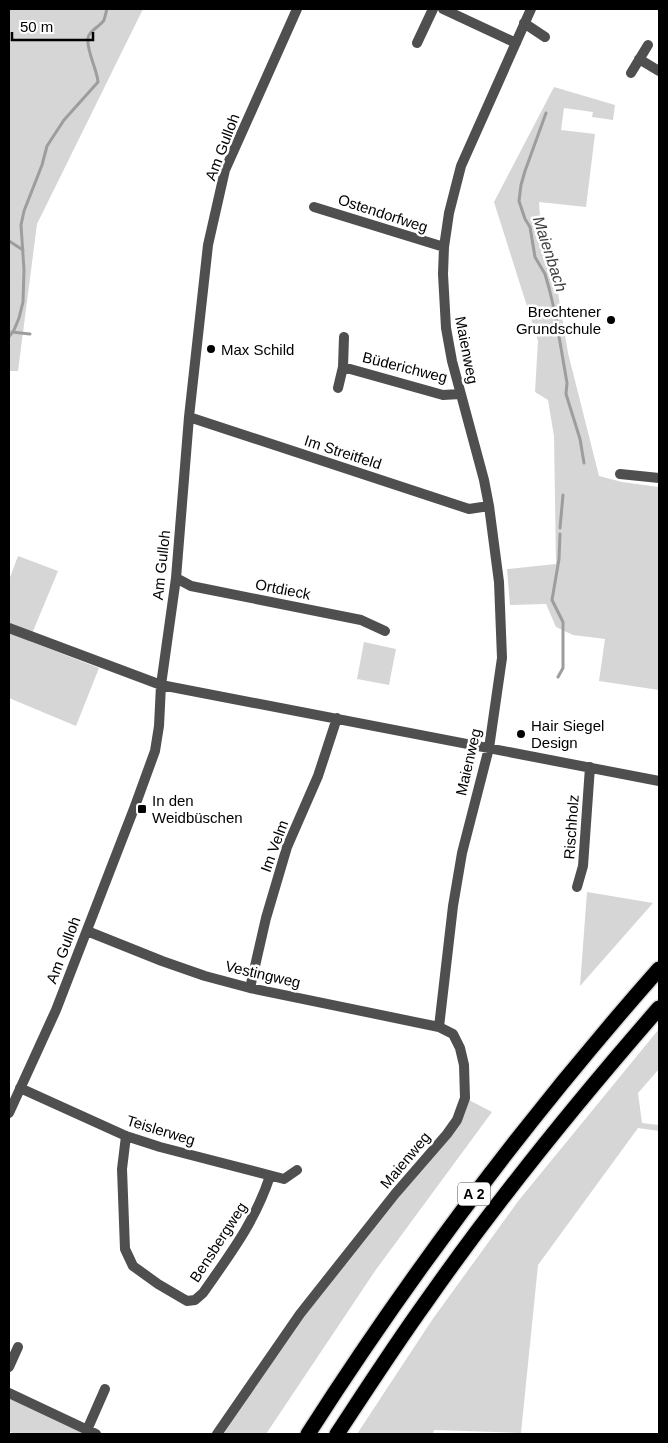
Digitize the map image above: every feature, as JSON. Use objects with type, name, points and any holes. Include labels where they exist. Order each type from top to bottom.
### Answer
[{"type":"highway","name":"A 2","points":[[308,1434],[386,1316],[451,1225],[529,1122],[606,1029],[659,969]]},
{"type":"highway","name":"A 2","points":[[337,1434],[426,1302],[491,1213],[555,1131],[659,1008]]},
{"type":"street","name":"Am Gulloh","points":[[9,1113],[56,1010],[155,751],[159,726],[161,684],[176,578],[189,417],[208,245],[225,170],[297,9]]},
{"type":"street","points":[[417,43],[433,9]]},
{"type":"street","points":[[443,9],[516,42]]},
{"type":"street","name":"Maienweg","points":[[217,1434],[300,1314],[395,1194],[447,1134],[457,1120],[465,1098],[464,1065],[460,1048],[453,1034],[439,1027],[453,906],[462,853],[489,748],[502,658],[500,582],[489,506],[484,480],[460,394],[446,328],[443,281],[444,248],[449,213],[461,166],[530,9]]},
{"type":"street","points":[[524,23],[545,37]]},
{"type":"street","points":[[631,73],[648,45]]},
{"type":"street","points":[[639,59],[659,71]]},
{"type":"street","name":"Ostendorfweg","points":[[314,207],[444,248]]},
{"type":"street","name":"Büderichweg","points":[[338,388],[343,367],[344,337]]},
{"type":"street","name":"Büderichweg","points":[[343,367],[443,395],[460,394]]},
{"type":"street","name":"Im Streitfeld","points":[[189,417],[469,508],[489,506]]},
{"type":"street","points":[[620,474],[659,478]]},
{"type":"street","name":"Ortdieck","points":[[176,578],[191,586],[361,620],[385,631]]},
{"type":"street","points":[[9,628],[161,684],[659,781]]},
{"type":"street","name":"Im Velm","points":[[250,988],[266,918],[286,848],[318,776],[337,718]]},
{"type":"street","name":"Rischholz","points":[[577,887],[583,866],[590,768]]},
{"type":"street","name":"Vestingweg","points":[[87,931],[205,976],[250,988],[439,1027]]},
{"type":"street","name":"Teislerweg","points":[[20,1088],[126,1136],[160,1147],[284,1179],[297,1170]]},
{"type":"street","name":"Bensbergweg","points":[[126,1136],[122,1169],[125,1249],[132,1266],[187,1301],[195,1300],[204,1293],[240,1240],[262,1200],[270,1176]]},
{"type":"street","points":[[9,1367],[18,1347]]},
{"type":"street","points":[[9,1393],[91,1432],[105,1389]]},
{"type":"shaded area","points":[[9,9],[143,9],[37,224],[18,371],[9,371]]},
{"type":"shaded area","points":[[554,87],[615,105],[613,120],[592,117],[593,112],[564,108],[561,130],[595,134],[586,207],[539,202],[542,248],[557,287],[568,353],[599,476],[622,482],[659,487],[659,690],[599,681],[605,639],[573,635],[556,627],[546,604],[510,605],[507,569],[556,564],[554,436],[548,400],[535,392],[538,341],[494,202]]},
{"type":"shaded area","points":[[18,556],[58,571],[29,641],[99,668],[76,726],[9,698],[9,580]]},
{"type":"shaded area","points":[[364,642],[396,649],[389,685],[357,679]]},
{"type":"shaded area","points":[[587,892],[653,903],[580,986]]},
{"type":"shaded area","points":[[659,1029],[659,1069],[638,1093],[642,1123],[659,1125],[659,1131],[638,1128],[538,1265],[521,1433],[434,1430],[433,1434],[357,1434],[432,1320],[519,1200]]},
{"type":"shaded area","points":[[465,1098],[492,1112],[375,1271],[266,1434],[217,1434],[300,1314],[447,1134]]},
{"type":"shaded area","points":[[9,1393],[96,1434],[14,1434],[9,1431]]},
{"type":"waterway","points":[[9,337],[19,318],[23,302],[24,270],[21,225],[24,211],[42,165],[47,146],[64,120],[98,82],[88,38],[90,33],[104,20],[107,9]]},
{"type":"waterway","name":"Maienbach","points":[[546,113],[525,171],[519,201],[530,227],[535,257],[545,274],[549,288],[567,383],[566,394],[580,439],[584,463]]},
{"type":"waterway","points":[[9,241],[23,250]]},
{"type":"waterway","points":[[12,332],[30,334]]},
{"type":"waterway","name":"Maienbach","points":[[560,528],[563,495]]},
{"type":"waterway","name":"Maienbach","points":[[558,677],[563,668],[563,622],[552,600],[559,559],[560,534]]},
{"type":"place","name":"Brechtener Grundschule","points":[[611,320]]},
{"type":"place","name":"Max Schild","points":[[211,349]]},
{"type":"place","name":"Hair Siegel Design","points":[[521,734]]},
{"type":"place","name":"In den Weidbüschen","points":[[142,809]]}]
